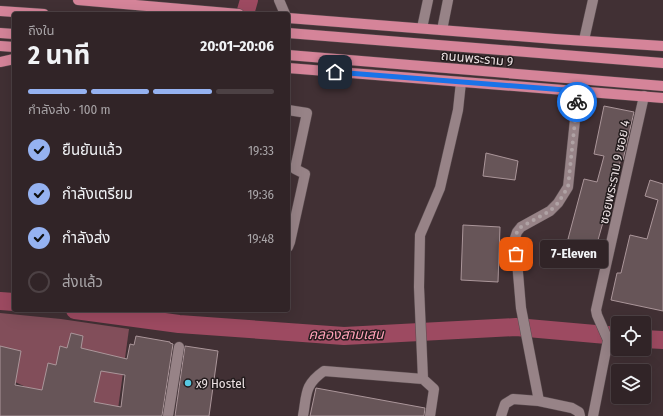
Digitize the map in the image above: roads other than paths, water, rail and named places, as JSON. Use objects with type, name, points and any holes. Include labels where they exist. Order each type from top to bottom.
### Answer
[{"type":"main road","points":[[78,0],[219,12]]},
{"type":"main road","points":[[0,11],[15,12]]},
{"type":"main road","name":"ถนนพระราม 9","points":[[290,18],[663,46]]},
{"type":"main road","points":[[0,33],[12,34]]},
{"type":"main road","name":"ถนนพระราม 9","points":[[290,33],[663,63]]},
{"type":"main road","points":[[0,46],[12,47]]},
{"type":"main road","name":"ถนนพระราม 9","points":[[290,56],[663,86]]},
{"type":"main road","points":[[0,62],[12,59]]},
{"type":"main road","name":"ถนนพระราม 9","points":[[290,68],[663,98]]},
{"type":"street","points":[[280,0],[284,12]]},
{"type":"street","points":[[422,28],[428,0]]},
{"type":"street","points":[[442,30],[448,0]]},
{"type":"street","points":[[584,40],[593,0]]},
{"type":"street","points":[[423,379],[419,287],[420,235],[440,188],[458,110],[461,82]]},
{"type":"street","points":[[539,401],[521,300],[515,238],[521,227],[550,211],[558,203],[568,187],[578,91]]},
{"type":"street","name":"ซอยพระราม 9 ซอย 4","points":[[593,416],[608,346],[608,340],[596,310],[644,96]]},
{"type":"street","points":[[290,110],[307,113],[295,169],[305,174],[290,242]]},
{"type":"street","points":[[168,416],[179,348]]},
{"type":"street","points":[[303,416],[308,386],[315,377],[324,371],[423,379],[434,389],[430,416]]},
{"type":"street","points":[[501,416],[505,404],[510,400],[539,401],[572,408],[576,410],[580,416]]},
{"type":"waterway","points":[[246,12],[249,0]]},
{"type":"waterway","name":"คลองสามเสน","points":[[0,301],[12,302]]},
{"type":"waterway","name":"คลองสามเสน","points":[[90,312],[179,324],[344,336],[516,327],[611,335]]},
{"type":"waterway","name":"คลองสามเสน","points":[[651,339],[663,340]]},
{"type":"place","name":"7-Eleven","points":[[516,254]]},
{"type":"place","name":"x9 Hostel","points":[[188,383]]}]
